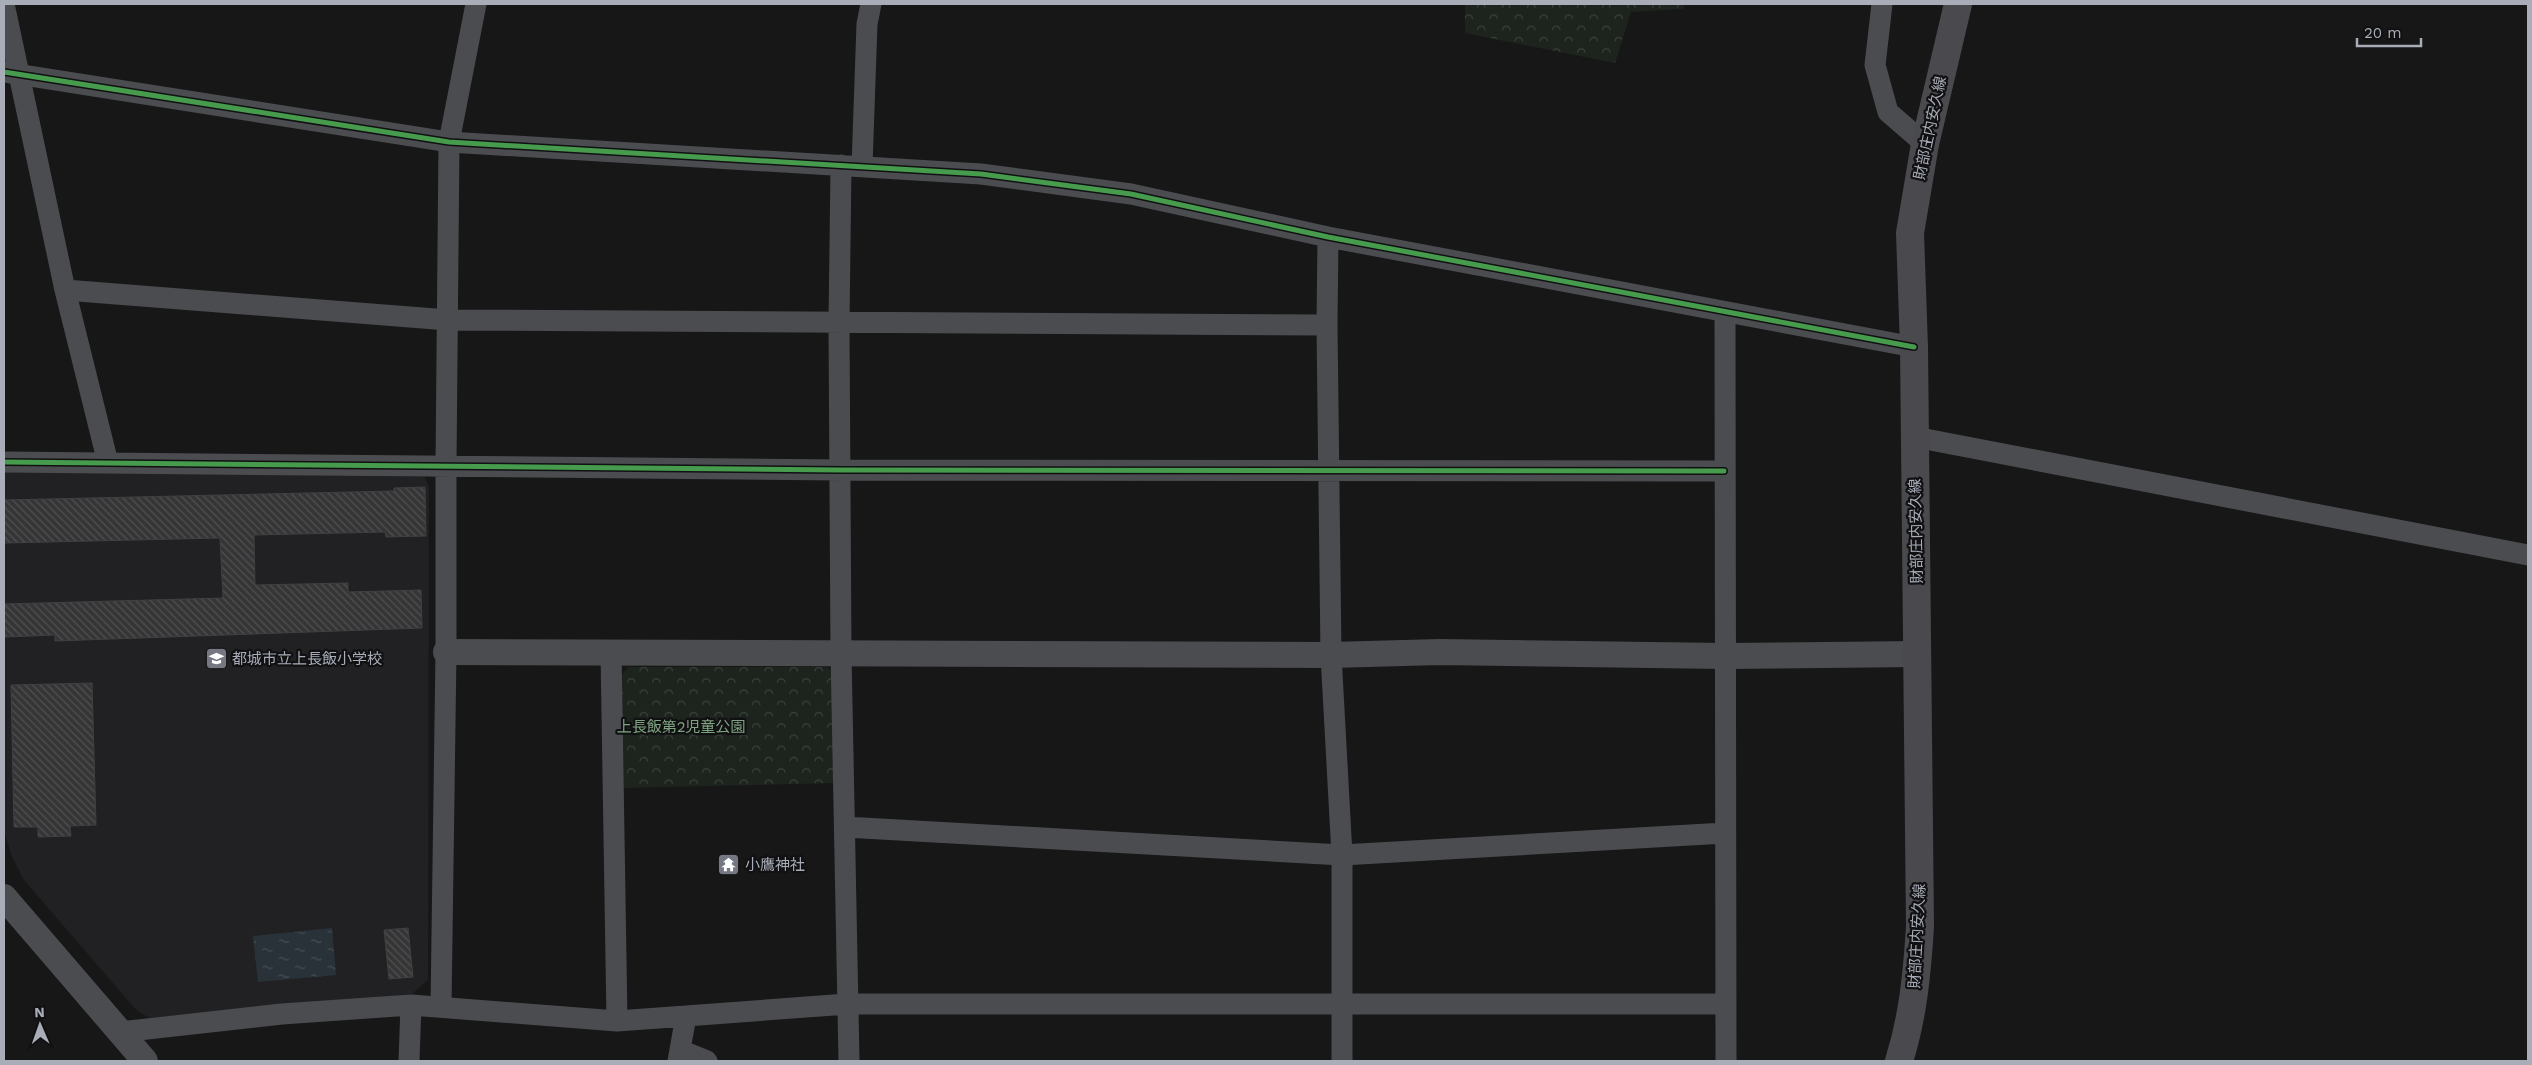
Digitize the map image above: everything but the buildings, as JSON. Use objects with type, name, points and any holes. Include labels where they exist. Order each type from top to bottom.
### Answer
[{"type":"main road","name":"財部庄内安久線","points":[[1899,1061],[1908,1032],[1915,990],[1920,928],[1914,347],[1910,233],[1925,144],[1958,4]]},
{"type":"street","points":[[4,4],[11,73],[108,463]]},
{"type":"street","points":[[441,1007],[450,142],[476,4]]},
{"type":"street","points":[[848,1061],[841,653],[839,324],[852,165],[867,24],[871,4]]},
{"type":"street","points":[[1882,4],[1875,65],[1888,112],[1925,144]]},
{"type":"street","points":[[11,73],[450,142],[981,174],[1132,194],[1328,237],[1914,347]]},
{"type":"street","points":[[1328,237],[1327,325],[1331,654],[1342,855],[1342,1061]]},
{"type":"street","points":[[65,290],[448,320],[839,324],[1327,325]]},
{"type":"street","points":[[1725,313],[1726,1061]]},
{"type":"street","points":[[1915,437],[2528,556]]},
{"type":"street","points":[[4,462],[841,470],[1724,471]]},
{"type":"street","points":[[610,651],[616,1021]]},
{"type":"street","points":[[446,652],[1331,654],[1440,652],[1724,656],[1918,654]]},
{"type":"street","points":[[845,827],[1342,855],[1725,833]]},
{"type":"street","points":[[4,897],[145,1061]]},
{"type":"street","points":[[120,1032],[282,1014],[411,1005],[616,1021],[847,1004],[1343,1006],[1726,1004]]},
{"type":"street","points":[[409,1061],[411,1005]]},
{"type":"street","points":[[686,1016],[679,1055],[706,1061]]},
{"type":"shaded area","name":"都城市立上長飯小学校","points":[[4,470],[425,477],[429,487],[428,980],[412,994],[150,1018],[137,1011],[24,880],[12,857],[4,831]]},
{"type":"green space","points":[[1465,4],[1684,4],[1683,9],[1631,12],[1615,63],[1465,33]]},
{"type":"green space","name":"上長飯第2児童公園","points":[[629,667],[827,667],[834,674],[835,783],[620,788],[619,678]]},
{"type":"water","points":[[332,928],[336,975],[258,982],[253,936]]},
{"type":"cycle path","points":[[4,72],[449,142],[981,174],[1131,194],[1328,237],[1914,347]]},
{"type":"cycle path","points":[[4,462],[841,470],[1724,471]]},
{"type":"place","name":"都城市立上長飯小学校","points":[[216,659]]},
{"type":"place","name":"小鷹神社","points":[[729,865]]}]
